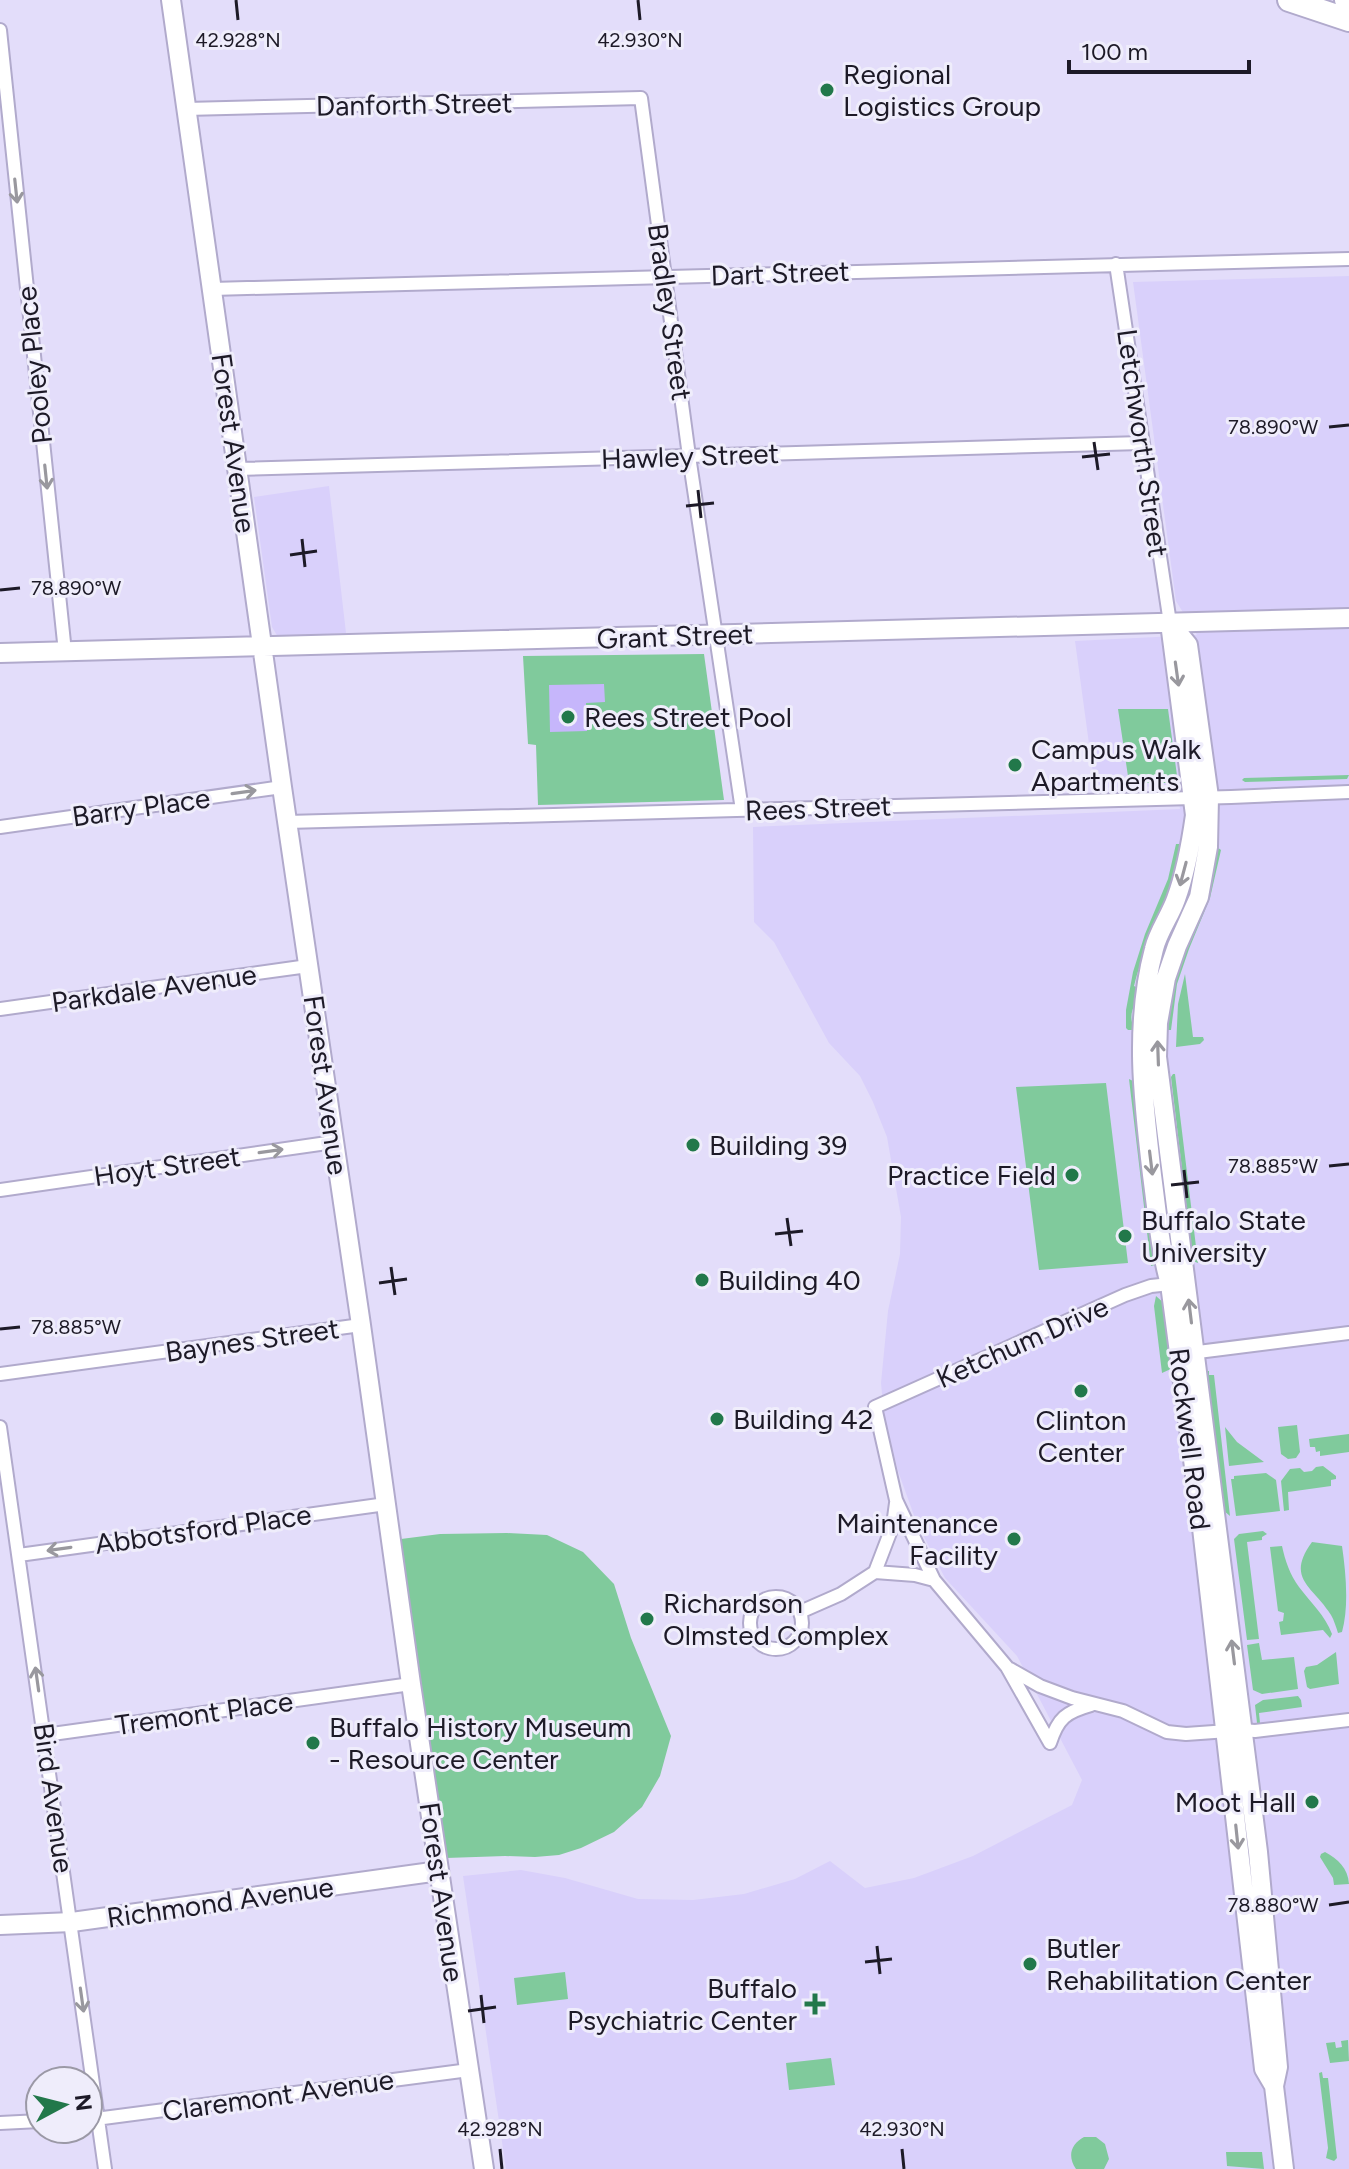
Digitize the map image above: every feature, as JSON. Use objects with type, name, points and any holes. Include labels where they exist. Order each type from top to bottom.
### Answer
[{"type":"highway","points":[[1289,0],[1349,20]]},
{"type":"street","name":"Forest Avenue","points":[[171,0],[411,1684],[484,2169]]},
{"type":"street","name":"Pooley Place","points":[[0,30],[65,652]]},
{"type":"street","name":"Danforth Street","points":[[186,109],[641,98]]},
{"type":"street","name":"Bradley Street","points":[[641,98],[689,456],[742,810]]},
{"type":"street","name":"Dart Street","points":[[212,289],[1349,259]]},
{"type":"street","name":"Letchworth Street","points":[[1116,264],[1170,623],[1201,798]]},
{"type":"street","name":"Hawley Street","points":[[237,469],[1142,443]]},
{"type":"street","name":"Grant Street","points":[[0,653],[1349,618]]},
{"type":"street","name":"Barry Place","points":[[0,827],[282,787]]},
{"type":"street","name":"Rees Street","points":[[287,822],[1349,792]]},
{"type":"street","name":"Rockwell Road","points":[[1187,1353],[1163,1258],[1143,1104],[1141,1057],[1146,987],[1154,946],[1176,899],[1201,798]]},
{"type":"street","name":"Rockwell Road","points":[[1201,798],[1208,847],[1199,897],[1166,978],[1158,1023],[1157,1057],[1202,1528],[1234,1731],[1258,1852],[1278,2067],[1274,2086],[1284,2169]]},
{"type":"street","name":"Parkdale Avenue","points":[[0,1009],[308,966]]},
{"type":"street","name":"Hoyt Street","points":[[0,1190],[334,1142]]},
{"type":"street","name":"Ketchum Drive","points":[[896,1500],[875,1407],[1125,1295],[1151,1286],[1170,1284]]},
{"type":"street","name":"Baynes Street","points":[[0,1374],[361,1325]]},
{"type":"street","points":[[1187,1353],[1349,1333]]},
{"type":"street","name":"Bird Avenue","points":[[0,1427],[72,1922],[87,2065]]},
{"type":"street","points":[[896,1500],[934,1580],[1007,1667],[1050,1743],[1067,1713],[1095,1705]]},
{"type":"street","points":[[800,1612],[841,1594],[875,1572],[893,1525],[896,1500]]},
{"type":"street","name":"Abbotsford Place","points":[[19,1555],[386,1504]]},
{"type":"street","points":[[875,1572],[915,1575],[934,1580]]},
{"type":"street","points":[[781,1597],[789,1600],[800,1612],[801,1631],[791,1645],[783,1649],[765,1647],[752,1635],[753,1610],[765,1599],[781,1597]]},
{"type":"street","points":[[1007,1667],[1040,1686],[1123,1711],[1167,1732],[1255,1731],[1349,1720]]},
{"type":"street","name":"Tremont Place","points":[[45,1735],[411,1684]]},
{"type":"street","name":"Richmond Avenue","points":[[0,1925],[72,1922],[439,1871]]},
{"type":"street","name":"Claremont Avenue","points":[[104,2119],[469,2070]]},
{"type":"street","points":[[0,2123],[24,2122]]},
{"type":"street","name":"Bird Avenue","points":[[99,2145],[105,2169]]},
{"type":"shaded area","name":"Buffalo State University","points":[[1349,276],[1349,2169],[506,2169],[463,1876],[521,1870],[565,1878],[638,1899],[693,1900],[744,1894],[795,1879],[830,1861],[865,1888],[914,1878],[973,1856],[1072,1805],[1082,1780],[1017,1656],[945,1578],[916,1521],[898,1471],[884,1415],[881,1383],[888,1311],[900,1254],[901,1217],[887,1137],[860,1076],[829,1043],[774,942],[754,922],[753,827],[1180,809],[1176,786],[1095,788],[1075,641],[1197,635],[1176,601],[1133,282]]},
{"type":"shaded area","points":[[329,486],[346,633],[278,637],[272,627],[254,497]]},
{"type":"shaded area","name":"Rees Street Pool","points":[[604,684],[605,702],[586,703],[587,731],[550,732],[549,685]]},
{"type":"green space","points":[[704,654],[724,800],[538,805],[536,745],[528,744],[523,656]]},
{"type":"green space","points":[[1118,709],[1168,709],[1178,783],[1129,783]]},
{"type":"green space","points":[[1349,775],[1347,779],[1242,780],[1244,778]]},
{"type":"green space","points":[[1176,844],[1181,844],[1172,880],[1134,986],[1138,988],[1131,1018],[1135,1030],[1128,1030],[1126,1010],[1133,972],[1168,879]]},
{"type":"green space","points":[[1217,847],[1221,850],[1210,898],[1177,984],[1171,1030],[1167,1030],[1175,974],[1207,893]]},
{"type":"green space","points":[[1185,974],[1193,1037],[1203,1037],[1204,1040],[1200,1044],[1176,1047],[1178,1004]]},
{"type":"green space","points":[[1175,1074],[1198,1263],[1193,1261]]},
{"type":"green space","points":[[1129,1079],[1133,1081],[1155,1265],[1151,1266]]},
{"type":"green space","name":"Practice Field","points":[[1106,1083],[1128,1263],[1039,1270],[1016,1087]]},
{"type":"green space","points":[[1156,1296],[1165,1304],[1173,1368],[1162,1373],[1154,1306]]},
{"type":"green space","points":[[1206,1371],[1214,1375],[1230,1516],[1223,1510]]},
{"type":"green space","points":[[1297,1425],[1300,1452],[1296,1458],[1288,1459],[1281,1454],[1278,1427]]},
{"type":"green space","points":[[1225,1427],[1237,1442],[1264,1462],[1229,1466]]},
{"type":"green space","points":[[1349,1434],[1349,1452],[1320,1456],[1320,1451],[1316,1452],[1315,1447],[1310,1447],[1309,1439]]},
{"type":"green space","points":[[1323,1466],[1336,1476],[1331,1480],[1331,1486],[1288,1492],[1289,1510],[1284,1511],[1281,1481],[1290,1469],[1300,1468],[1304,1472]]},
{"type":"green space","points":[[1266,1473],[1276,1480],[1280,1511],[1236,1516],[1231,1479],[1234,1476]]},
{"type":"green space","points":[[1263,1531],[1267,1534],[1262,1540],[1247,1542],[1259,1639],[1247,1640],[1234,1539],[1239,1534]]},
{"type":"green space","points":[[440,1534],[547,1535],[583,1552],[614,1584],[631,1638],[671,1736],[660,1776],[642,1807],[614,1832],[559,1855],[446,1858],[401,1539]]},
{"type":"green space","points":[[1312,1542],[1342,1546],[1346,1601],[1342,1632],[1338,1633],[1331,1615],[1301,1574],[1304,1555]]},
{"type":"green space","points":[[1282,1546],[1293,1578],[1326,1621],[1332,1634],[1330,1638],[1323,1630],[1281,1635],[1279,1622],[1283,1621],[1284,1613],[1278,1611],[1270,1547]]},
{"type":"green space","points":[[1259,1643],[1262,1660],[1294,1657],[1298,1689],[1262,1694],[1253,1690],[1247,1645]]},
{"type":"green space","points":[[1336,1652],[1339,1684],[1307,1687],[1306,1667],[1317,1665]]},
{"type":"green space","points":[[1298,1696],[1302,1707],[1259,1713],[1260,1723],[1257,1723],[1255,1705],[1263,1700]]},
{"type":"green space","points":[[1325,1852],[1342,1865],[1349,1884],[1334,1885],[1320,1857]]},
{"type":"green space","points":[[565,1972],[568,1999],[517,2005],[514,1978]]},
{"type":"green space","points":[[1348,2040],[1349,2061],[1330,2063],[1326,2043],[1335,2042],[1336,2048],[1342,2047],[1341,2041]]},
{"type":"green space","points":[[831,2058],[835,2085],[789,2090],[786,2063]]},
{"type":"green space","points":[[1322,2072],[1323,2078],[1328,2078],[1337,2158],[1334,2161],[1326,2158],[1328,2148],[1319,2073]]},
{"type":"green space","points":[[1084,2137],[1096,2137],[1105,2144],[1109,2159],[1104,2169],[1076,2169],[1072,2151]]},
{"type":"green space","points":[[1226,2152],[1262,2152],[1264,2169],[1227,2166]]},
{"type":"place","name":"Regional Logistics Group","points":[[827,90]]},
{"type":"place","name":"Rees Street Pool","points":[[568,717]]},
{"type":"place","name":"Campus Walk Apartments","points":[[1015,765]]},
{"type":"place","name":"Building 39","points":[[693,1145]]},
{"type":"place","name":"Practice Field","points":[[1072,1175]]},
{"type":"place","name":"Buffalo State University","points":[[1125,1236]]},
{"type":"place","name":"Building 40","points":[[702,1280]]},
{"type":"place","name":"Clinton Center","points":[[1081,1391]]},
{"type":"place","name":"Building 42","points":[[717,1419]]},
{"type":"place","name":"Maintenance Facility","points":[[1014,1539]]},
{"type":"place","name":"Richardson Olmsted Complex","points":[[647,1619]]},
{"type":"place","name":"Buffalo History Museum - Resource Center","points":[[313,1743]]},
{"type":"place","name":"Moot Hall","points":[[1312,1802]]},
{"type":"place","name":"Butler Rehabilitation Center","points":[[1030,1964]]},
{"type":"place","name":"Buffalo Psychiatric Center","points":[[815,2004]]}]
